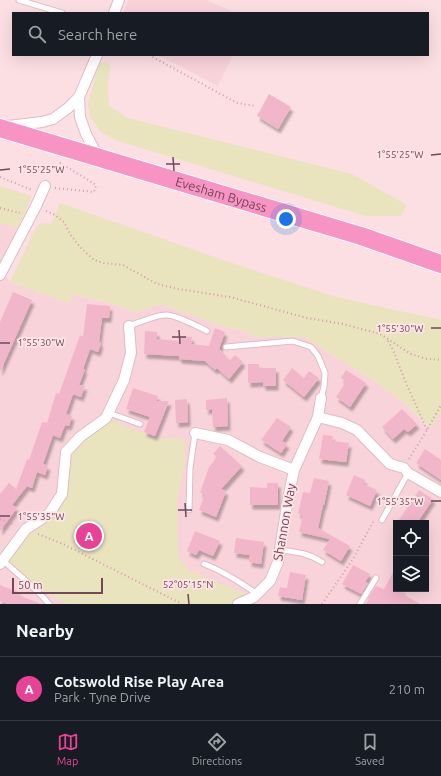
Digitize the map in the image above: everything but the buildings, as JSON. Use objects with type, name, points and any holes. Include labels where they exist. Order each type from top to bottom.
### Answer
[{"type":"highway","name":"Evesham Bypass","points":[[0,127],[361,236],[441,264]]},
{"type":"street","points":[[114,12],[119,0]]},
{"type":"street","points":[[0,127],[42,122],[53,119],[68,108],[79,97],[97,56]]},
{"type":"street","points":[[79,97],[80,117],[86,134],[98,157]]},
{"type":"street","points":[[0,275],[43,190]]},
{"type":"street","points":[[2,562],[26,530],[49,514],[62,494],[66,452],[80,437],[106,418],[109,413],[124,380],[131,353],[129,326]]},
{"type":"street","name":"Shannon Way","points":[[238,604],[254,597],[270,582],[278,562],[294,470],[318,417],[321,398]]},
{"type":"street","points":[[318,417],[342,423],[357,430],[390,464],[404,468],[408,474],[441,492]]},
{"type":"street","name":"Shannon Way","points":[[195,433],[228,440],[260,457],[294,470]]},
{"type":"lane","points":[[19,0],[59,12]]},
{"type":"lane","points":[[129,326],[166,315],[183,320],[207,331]]},
{"type":"lane","points":[[226,347],[293,341],[311,348],[318,356],[324,373],[324,387],[321,398]]},
{"type":"lane","points":[[109,413],[140,424]]},
{"type":"lane","points":[[189,510],[190,468],[195,433]]},
{"type":"lane","points":[[382,520],[408,474]]},
{"type":"lane","points":[[280,550],[300,552],[314,557],[322,562]]},
{"type":"lane","points":[[2,562],[43,597],[49,604]]},
{"type":"lane","points":[[204,564],[217,569],[258,594]]},
{"type":"lane","points":[[360,604],[376,578]]},
{"type":"path","points":[[151,56],[238,103],[256,106]]},
{"type":"path","points":[[0,177],[43,190],[94,192],[96,185],[59,162],[63,147]]},
{"type":"path","points":[[36,206],[55,215],[64,222],[70,234],[81,248],[94,260],[104,263],[124,265],[157,284],[178,289],[230,297],[307,318],[343,324],[380,334],[411,354],[427,359],[441,360]]},
{"type":"path","points":[[0,208],[30,216]]},
{"type":"path","points":[[388,340],[427,430]]},
{"type":"path","points":[[0,519],[62,544],[182,604]]},
{"type":"shaded area","points":[[128,0],[207,0],[233,12],[123,12]]},
{"type":"shaded area","points":[[160,56],[233,56],[218,86]]},
{"type":"shaded area","points":[[108,62],[111,68],[108,87],[109,106],[128,118],[352,174],[407,205],[401,216],[366,216],[118,141],[101,132],[90,117],[88,104],[97,70],[101,63]]},
{"type":"shaded area","points":[[0,186],[32,196],[18,228],[0,223]]},
{"type":"shaded area","points":[[60,203],[229,262],[336,297],[441,320],[441,411],[431,429],[407,405],[373,380],[303,337],[252,337],[246,331],[225,327],[160,304],[136,313],[112,304],[73,294],[69,303],[10,282],[36,227],[41,223],[51,224]]},
{"type":"shaded area","points":[[0,223],[18,228],[1,268],[10,282],[69,303],[73,294],[112,304],[136,313],[160,304],[225,327],[246,331],[252,337],[303,337],[373,380],[407,405],[430,429],[441,411],[441,604],[0,604]]},
{"type":"shaded area","points":[[106,418],[154,438],[185,439],[185,463],[177,502],[178,556],[190,571],[254,597],[238,604],[68,604],[45,592],[6,558],[26,529],[49,514],[62,494],[66,452]]},
{"type":"place","name":"Cotswold Rise Play Area","points":[[89,536]]}]
